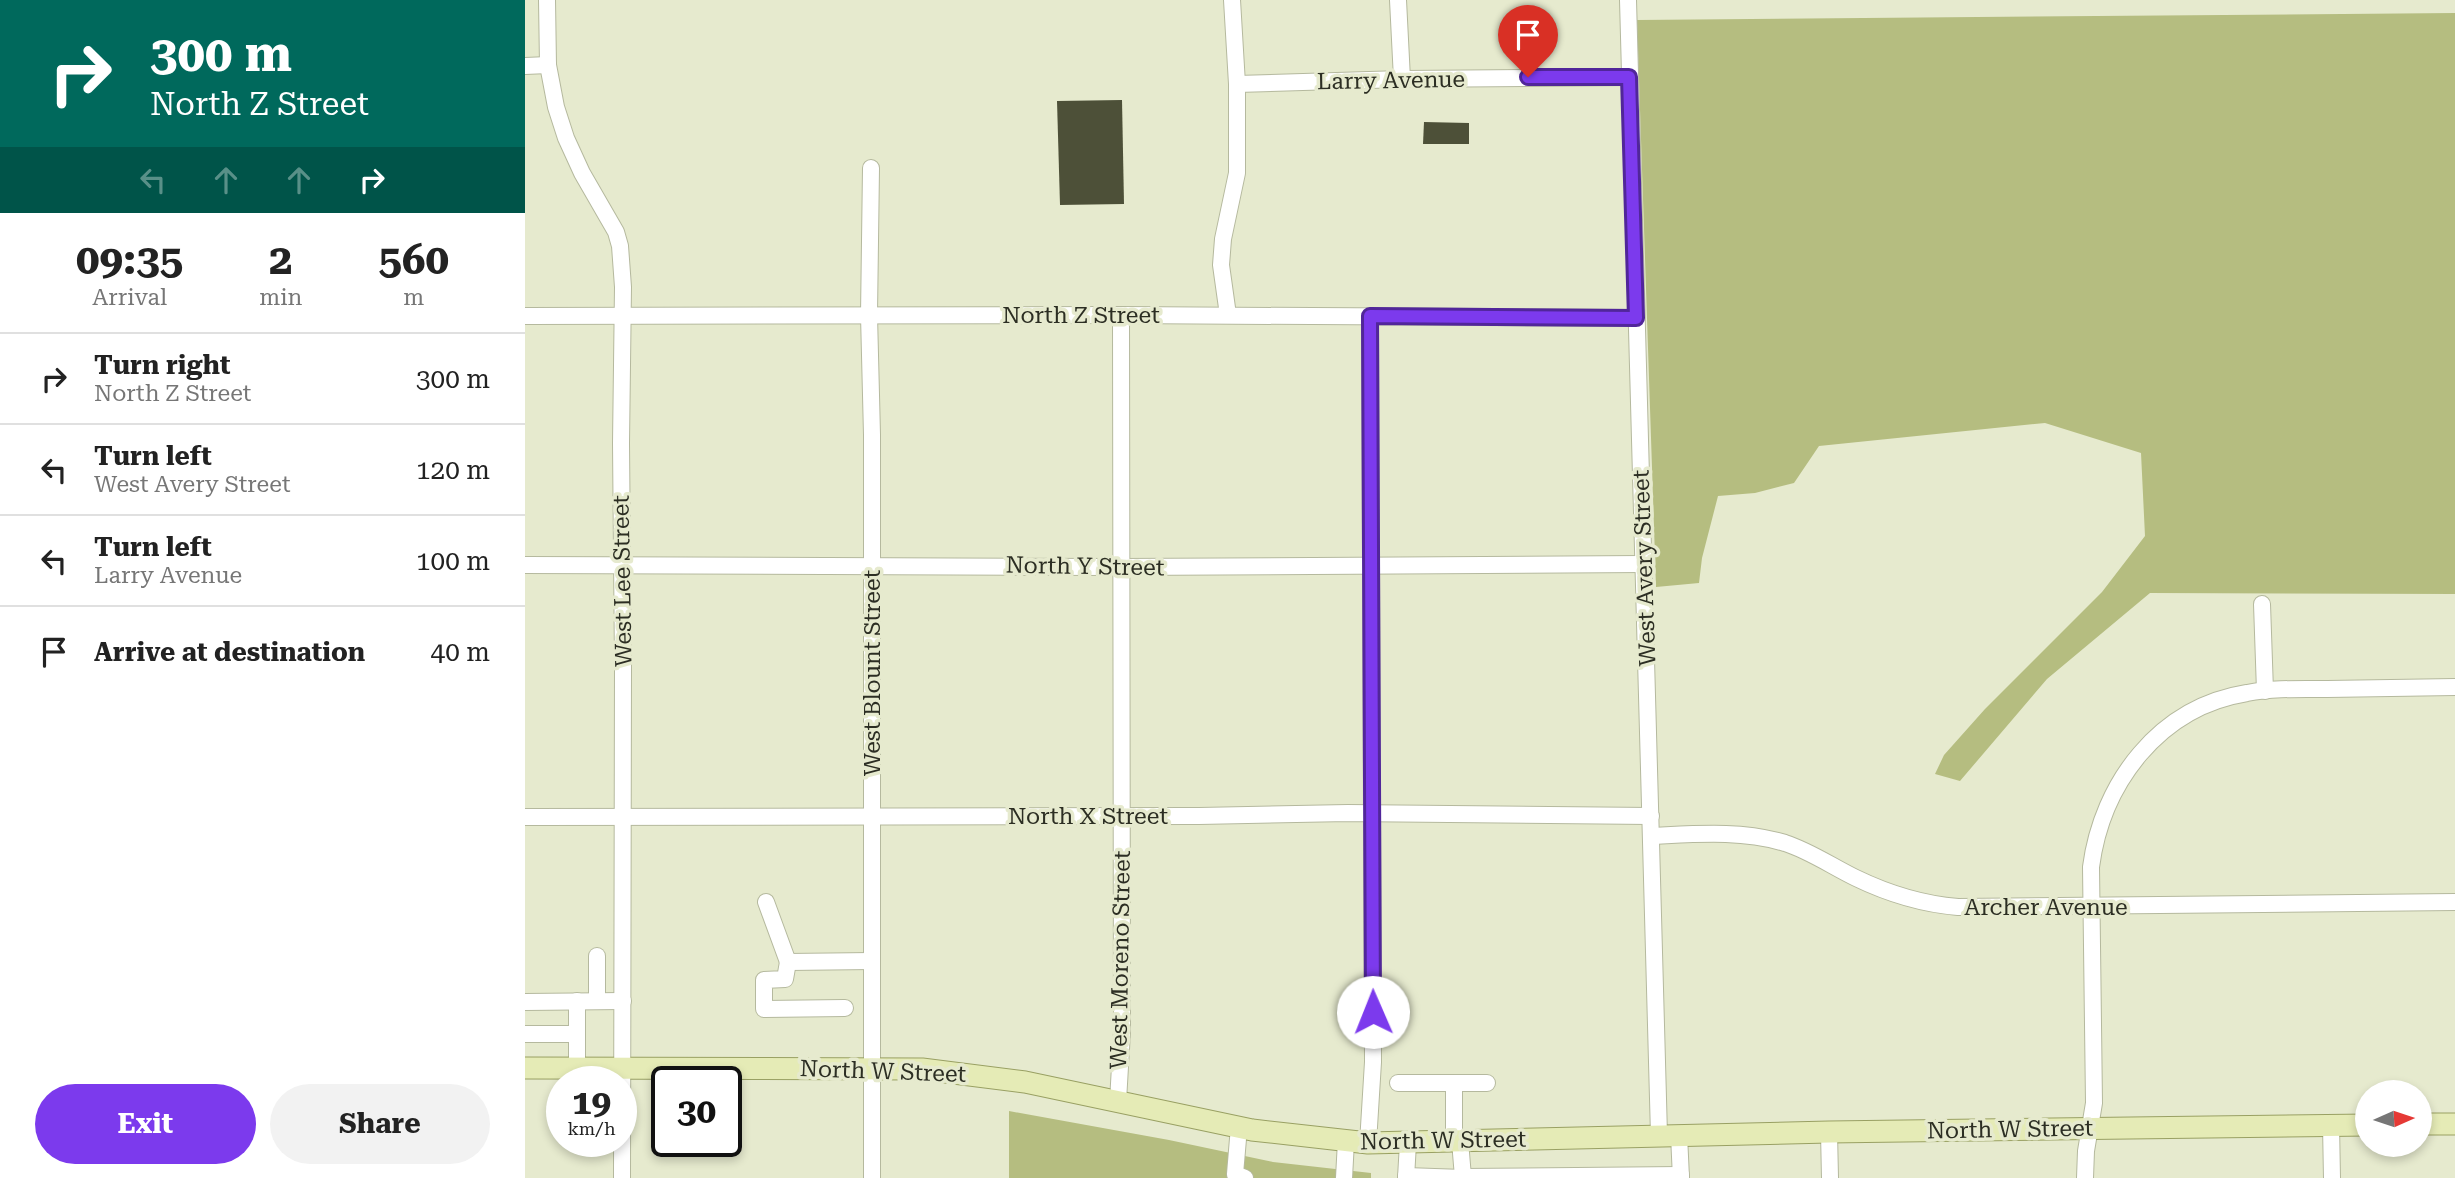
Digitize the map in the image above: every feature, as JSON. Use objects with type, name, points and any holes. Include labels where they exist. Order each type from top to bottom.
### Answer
[{"type":"main road","name":"North W Street","points":[[637,1067],[922,1069],[981,1075],[1239,1127],[1368,1143],[1829,1132],[2355,1125]]},
{"type":"main road","name":"North W Street","points":[[525,1068],[546,1068]]},
{"type":"main road","points":[[2433,1124],[2455,1124]]},
{"type":"street","name":"West Lee Street","points":[[547,0],[548,65],[556,107],[582,173],[616,232],[620,246],[622,1066]]},
{"type":"street","points":[[1228,315],[1221,265],[1223,240],[1237,173],[1237,84],[1232,0]]},
{"type":"street","points":[[1398,0],[1402,79]]},
{"type":"street","name":"West Avery Street","points":[[1628,0],[1651,816],[1669,1135],[1681,1177]]},
{"type":"street","points":[[525,66],[548,65]]},
{"type":"street","name":"Larry Avenue","points":[[1237,84],[1629,77]]},
{"type":"street","name":"West Blount Street","points":[[871,168],[869,315],[872,435],[872,1178]]},
{"type":"street","name":"North Z Street","points":[[525,316],[1121,314],[1636,318]]},
{"type":"street","name":"West Moreno Street","points":[[1118,1101],[1122,1032],[1121,314]]},
{"type":"street","points":[[1368,1143],[1373,1062],[1370,316]]},
{"type":"street","name":"North Y Street","points":[[525,565],[1121,567],[1644,564]]},
{"type":"street","points":[[2262,604],[2265,691]]},
{"type":"street","points":[[2085,1178],[2085,1151],[2094,1103],[2091,867],[2097,829],[2112,794],[2132,762],[2161,733],[2193,712],[2239,695],[2265,691],[2455,687]]},
{"type":"street","name":"North X Street","points":[[525,817],[1371,814],[1651,816]]},
{"type":"street","name":"Archer Avenue","points":[[1652,836],[1756,836],[1805,851],[1881,890],[1939,905],[1980,908],[2455,902]]},
{"type":"street","points":[[766,902],[788,962],[785,979],[764,980],[764,1009],[845,1008]]},
{"type":"street","points":[[597,956],[597,1001]]},
{"type":"street","points":[[788,962],[872,961]]},
{"type":"street","points":[[525,1002],[622,1000]]},
{"type":"street","points":[[577,1001],[577,1066]]},
{"type":"street","points":[[525,1034],[577,1034]]},
{"type":"street","points":[[1398,1083],[1487,1083]]},
{"type":"street","points":[[1454,1083],[1457,1141],[1463,1178]]},
{"type":"street","points":[[2331,1125],[2332,1178]]},
{"type":"street","points":[[1239,1127],[1235,1174],[1245,1178]]},
{"type":"street","points":[[1829,1132],[1830,1178]]},
{"type":"street","points":[[1344,1178],[1346,1141]]},
{"type":"street","points":[[1408,1143],[1406,1177],[1681,1177]]},
{"type":"street","name":"West Lee Street","points":[[622,1157],[622,1178]]},
{"type":"green space","points":[[2455,13],[2455,594],[2150,593],[2047,679],[1960,781],[1935,774],[1944,755],[1985,709],[2102,592],[2145,536],[2141,453],[2045,423],[1819,446],[1794,483],[1755,493],[1718,496],[1702,558],[1699,583],[1656,587],[1637,20]]},
{"type":"green space","points":[[1009,1111],[1273,1162],[1371,1173],[1371,1178],[1009,1178]]},
{"type":"building","points":[[1122,100],[1124,204],[1060,205],[1057,101]]},
{"type":"building","points":[[1424,122],[1469,123],[1469,144],[1423,144]]},
{"type":"route","points":[[1373,1012],[1370,316],[1636,318],[1629,77],[1528,77]]}]
